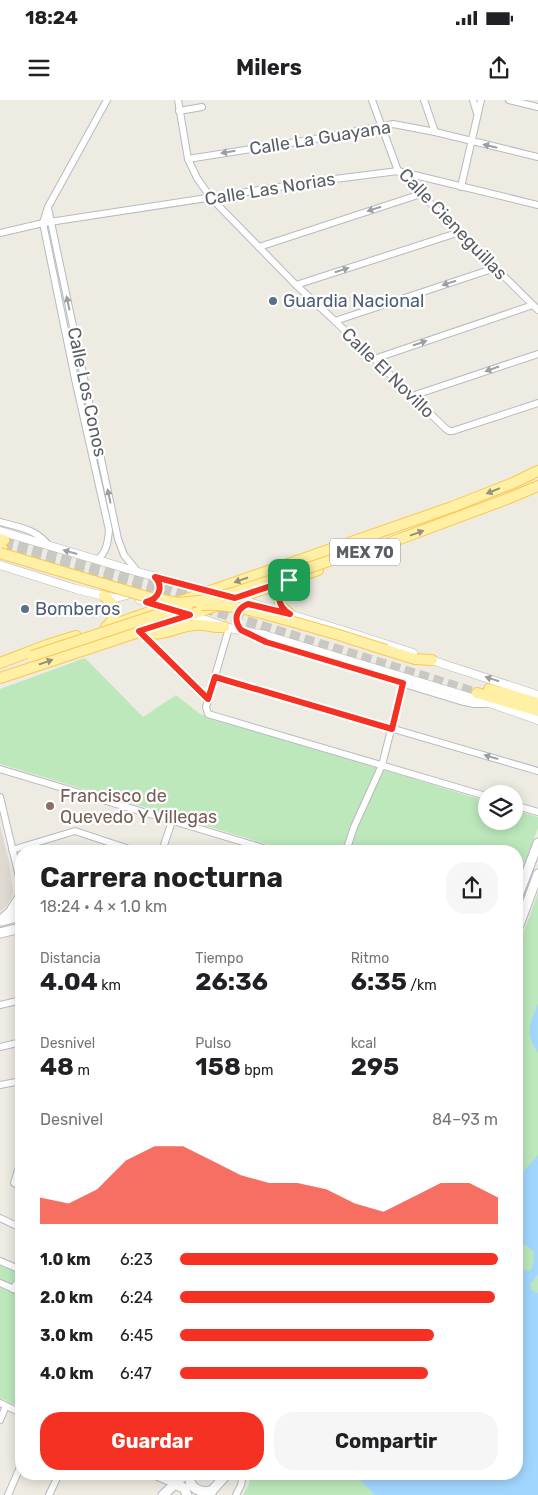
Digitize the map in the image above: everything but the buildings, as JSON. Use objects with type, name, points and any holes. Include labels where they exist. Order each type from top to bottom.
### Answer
[{"type":"main road","name":"MEX 70","points":[[0,663],[47,645],[106,627],[452,507],[538,471]]},
{"type":"main road","name":"MEX 70","points":[[0,678],[289,580],[538,486]]},
{"type":"main road","points":[[1,546],[147,597],[178,603],[199,601],[233,593],[396,540]]},
{"type":"main road","points":[[289,580],[283,585],[278,596],[281,607],[290,614]]},
{"type":"main road","points":[[104,596],[110,601],[114,611],[111,622],[106,627]]},
{"type":"main road","points":[[0,668],[173,609],[207,605],[241,607],[415,659],[432,660]]},
{"type":"main road","points":[[141,630],[150,634],[161,634],[190,625],[226,627]]},
{"type":"main road","points":[[538,703],[478,689],[538,711]]},
{"type":"main road","points":[[523,883],[538,843]]},
{"type":"main road","points":[[523,914],[538,874]]},
{"type":"main road","points":[[0,921],[15,905]]},
{"type":"main road","points":[[0,921],[15,917]]},
{"type":"main road","points":[[0,933],[15,929]]},
{"type":"main road","points":[[163,1495],[180,1480]]},
{"type":"main road","points":[[189,1480],[193,1488],[210,1493],[222,1480]]},
{"type":"main road","points":[[174,1484],[184,1488],[187,1495]]},
{"type":"street","name":"Calle Los Conos","points":[[97,560],[105,550],[109,530],[75,379],[43,223],[48,207],[107,100]]},
{"type":"street","name":"Calle El Novillo","points":[[178,100],[188,159],[197,178],[211,198],[296,285],[449,431],[538,403]]},
{"type":"street","name":"Calle Cieneguillas","points":[[372,100],[398,171],[535,307]]},
{"type":"street","points":[[424,100],[435,132]]},
{"type":"street","points":[[473,100],[478,115]]},
{"type":"street","points":[[461,187],[481,100]]},
{"type":"street","points":[[509,100],[538,107]]},
{"type":"street","points":[[179,111],[202,108]]},
{"type":"street","name":"Calle La Guayana","points":[[188,159],[393,124],[435,132],[538,157]]},
{"type":"street","name":"Calle Las Norias","points":[[0,232],[43,223],[319,181],[398,171],[538,205]]},
{"type":"street","points":[[259,247],[421,194]]},
{"type":"street","name":"Calle Los Conos","points":[[48,207],[118,538],[124,555],[138,572]]},
{"type":"street","points":[[296,285],[460,232]]},
{"type":"street","points":[[335,321],[496,268]]},
{"type":"street","points":[[374,359],[535,307]]},
{"type":"street","points":[[412,396],[538,354]]},
{"type":"street","points":[[75,379],[84,377]]},
{"type":"street","points":[[0,522],[34,532],[41,536],[49,546]]},
{"type":"street","points":[[1,546],[49,546],[290,614],[538,695]]},
{"type":"street","points":[[1,546],[146,602],[226,627],[265,635],[489,703],[538,720]]},
{"type":"street","points":[[0,566],[104,596],[116,598],[127,595]]},
{"type":"street","points":[[146,602],[155,599],[160,591],[160,585],[155,577]]},
{"type":"street","points":[[252,604],[243,606],[237,614],[237,624],[243,631],[266,642],[467,703],[489,703]]},
{"type":"street","points":[[226,627],[206,707],[208,714],[478,794]]},
{"type":"street","points":[[141,630],[208,699]]},
{"type":"street","points":[[215,677],[538,771]]},
{"type":"street","points":[[348,845],[354,827],[382,765],[403,683]]},
{"type":"street","points":[[0,769],[253,845]]},
{"type":"street","points":[[0,797],[15,862]]},
{"type":"street","points":[[523,808],[538,812]]},
{"type":"street","points":[[164,845],[172,821]]},
{"type":"street","points":[[29,845],[75,831],[117,845]]},
{"type":"street","points":[[0,1005],[15,1001]]},
{"type":"street","points":[[0,1047],[15,1043]]},
{"type":"street","points":[[0,1085],[15,1082]]},
{"type":"street","points":[[0,1218],[15,1225]]},
{"type":"street","points":[[0,1261],[15,1267]]},
{"type":"street","points":[[0,1283],[14,1289]]},
{"type":"street","points":[[0,1420],[3,1405],[15,1410]]},
{"type":"street","points":[[8,1495],[15,1479]]},
{"type":"street","points":[[49,1495],[56,1480]]},
{"type":"street","points":[[165,1480],[174,1484]]},
{"type":"street","points":[[236,1495],[242,1480]]},
{"type":"shaded area","points":[[0,825],[9,862],[13,891],[6,907],[0,911]]},
{"type":"green space","points":[[85,658],[143,717],[176,695],[200,714],[478,799],[478,830],[523,830],[523,813],[538,817],[538,828],[523,867],[523,845],[270,845],[0,764],[0,689]]},
{"type":"green space","points":[[538,893],[538,1495],[243,1495],[250,1480],[523,1480],[523,934]]},
{"type":"green space","points":[[0,1265],[15,1271],[15,1405],[0,1398]]},
{"type":"water","points":[[538,1003],[538,1053],[531,1039],[530,1028]]},
{"type":"water","points":[[538,1155],[538,1275],[530,1284],[531,1290],[538,1293],[538,1495],[375,1495],[360,1480],[523,1480],[523,1269],[527,1271],[531,1270],[534,1252],[523,1245],[523,1172]]},
{"type":"tunnel","points":[[4,540],[196,598]]},
{"type":"tunnel","points":[[2,548],[167,597]]},
{"type":"tunnel","points":[[204,608],[477,693]]},
{"type":"place","name":"Guardia Nacional","points":[[273,301]]},
{"type":"place","name":"Bomberos","points":[[25,609]]},
{"type":"place","name":"Francisco de Quevedo Y Villegas","points":[[50,806]]},
{"type":"route","points":[[155,577],[235,598],[289,580],[285,582],[278,596],[283,610],[290,614],[248,604],[238,611],[236,621],[238,628],[266,642],[403,683],[392,729],[215,677],[208,699],[139,631],[190,615],[146,602],[155,599],[160,591],[160,585],[155,577]]}]
